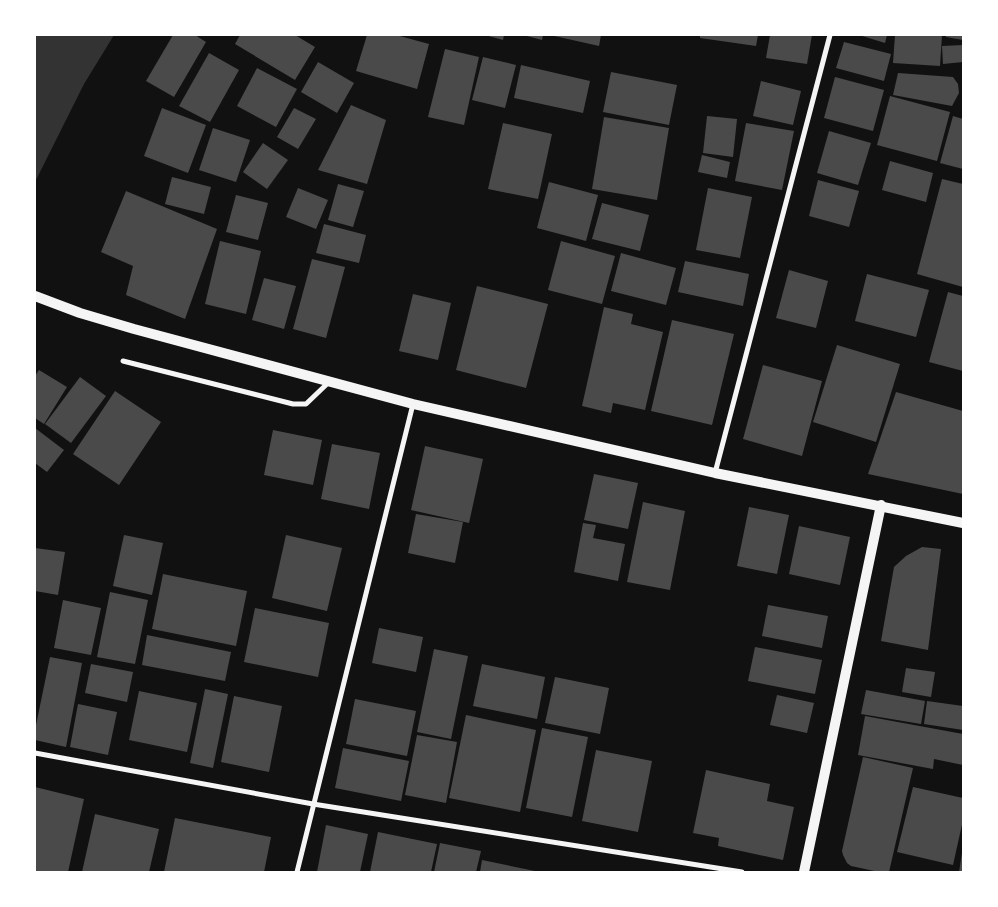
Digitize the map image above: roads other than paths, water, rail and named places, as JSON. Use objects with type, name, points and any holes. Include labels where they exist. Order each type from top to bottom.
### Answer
[{"type":"main road","points":[[35,296],[80,313],[134,329],[413,404],[715,473],[963,523]]},
{"type":"main road","points":[[804,872],[881,505]]},
{"type":"street","points":[[715,473],[830,35]]},
{"type":"street","points":[[123,361],[293,404],[306,404],[329,382]]},
{"type":"street","points":[[297,872],[413,404]]},
{"type":"street","points":[[35,753],[313,804],[742,872]]}]
